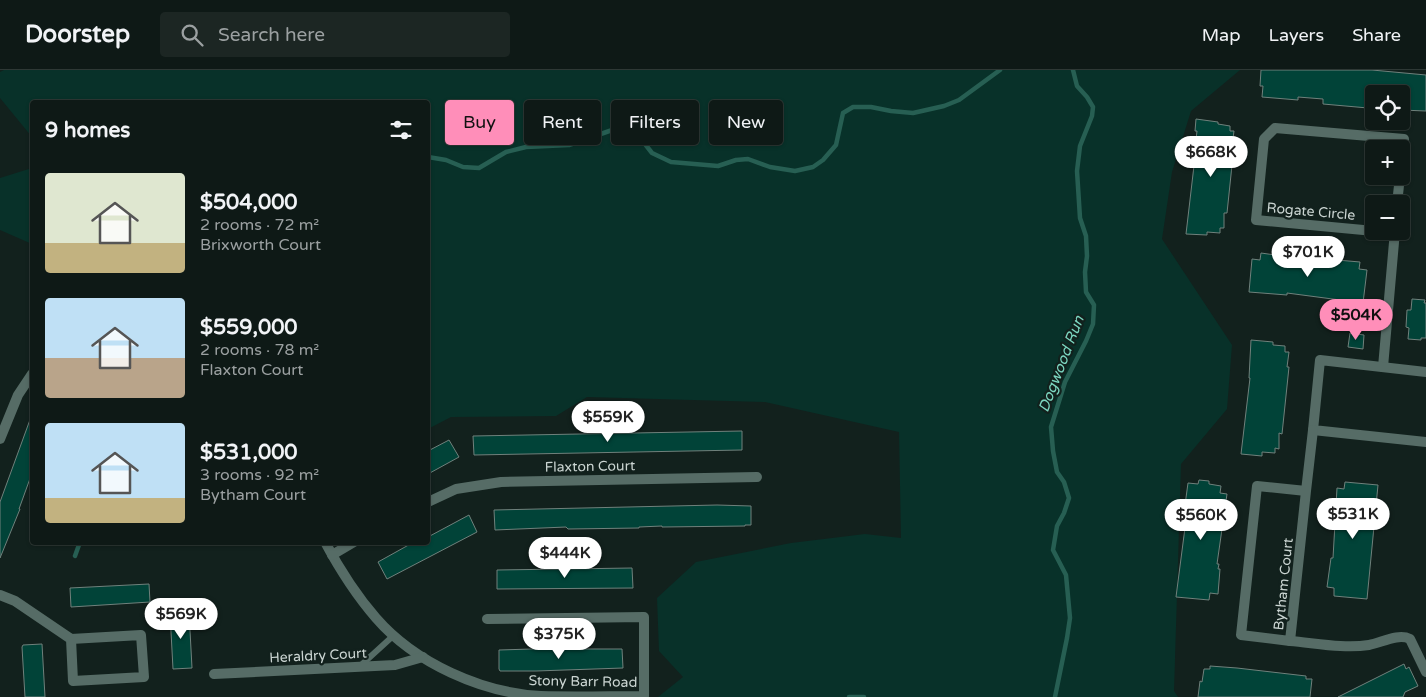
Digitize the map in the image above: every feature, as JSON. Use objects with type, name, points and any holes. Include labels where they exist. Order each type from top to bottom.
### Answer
[{"type":"street","name":"Rogate Circle","points":[[1365,230],[1256,220],[1264,140],[1275,128],[1404,140]]},
{"type":"street","points":[[1394,240],[1383,367],[1426,372]]},
{"type":"street","name":"Bytham Court","points":[[1306,491],[1257,486],[1241,635],[1290,640],[1313,430],[1320,360],[1383,367]]},
{"type":"street","points":[[1,435],[18,395],[30,377]]},
{"type":"street","points":[[1313,430],[1426,442]]},
{"type":"street","name":"Flaxton Court","points":[[430,501],[456,489],[501,482],[757,477]]},
{"type":"street","name":"Stony Barr Road","points":[[327,545],[347,582],[362,602],[393,636],[423,657],[474,684],[506,692],[540,696],[644,696],[644,617],[487,620]]},
{"type":"street","points":[[332,555],[349,545]]},
{"type":"street","points":[[0,595],[15,601],[71,639],[141,635],[144,677],[73,681],[71,639]]},
{"type":"street","points":[[1290,640],[1358,646],[1385,642],[1398,636],[1405,636],[1410,639],[1426,672]]},
{"type":"street","name":"Heraldry Court","points":[[214,674],[359,668],[394,665],[423,657]]},
{"type":"lane","points":[[359,668],[393,636]]},
{"type":"green space","points":[[4,70],[1240,70],[1191,111],[1172,172],[1162,239],[1232,345],[1227,409],[1181,464],[1174,691],[1178,697],[658,697],[683,677],[659,651],[657,598],[696,562],[791,543],[865,534],[901,538],[899,432],[765,402],[587,397],[556,416],[451,417],[430,428],[430,100],[30,100],[30,135],[0,98],[0,72]]},
{"type":"green space","points":[[30,169],[30,243],[0,230],[0,178]]},
{"type":"building","points":[[1261,70],[1372,70],[1426,75],[1426,111],[1410,110],[1410,85],[1365,85],[1365,108],[1323,104],[1323,99],[1298,97],[1298,100],[1262,97],[1263,86],[1260,86]]},
{"type":"building","points":[[1196,119],[1218,122],[1218,124],[1230,126],[1230,131],[1234,131],[1227,213],[1224,213],[1224,228],[1220,228],[1220,233],[1207,232],[1207,235],[1186,234],[1195,157]]},
{"type":"building","points":[[1261,253],[1331,263],[1337,260],[1360,262],[1359,269],[1367,270],[1363,303],[1287,293],[1287,295],[1249,292],[1252,259],[1260,260]]},
{"type":"building","points":[[1412,299],[1425,300],[1424,303],[1426,303],[1426,338],[1421,338],[1421,340],[1408,339],[1409,328],[1406,327],[1407,310],[1411,310]]},
{"type":"building","points":[[1350,333],[1364,335],[1363,349],[1348,347]]},
{"type":"building","points":[[1251,340],[1273,342],[1273,345],[1285,346],[1285,352],[1289,352],[1282,434],[1279,433],[1279,449],[1275,448],[1275,453],[1262,452],[1262,456],[1241,454],[1250,378]]},
{"type":"building","points":[[30,420],[30,479],[0,558],[0,502]]},
{"type":"building","points":[[742,431],[742,450],[474,455],[473,436]]},
{"type":"building","points":[[449,440],[459,457],[430,473],[430,450]]},
{"type":"building","points":[[1199,480],[1209,481],[1209,484],[1221,486],[1220,493],[1227,494],[1217,564],[1219,564],[1218,569],[1220,569],[1218,594],[1210,593],[1209,600],[1176,597],[1186,520],[1183,520],[1188,483],[1198,484]]},
{"type":"building","points":[[1345,482],[1378,485],[1367,599],[1334,596],[1334,588],[1327,587],[1331,558],[1333,558],[1337,488],[1344,489]]},
{"type":"building","points":[[717,505],[751,506],[751,525],[568,529],[566,527],[495,530],[494,510]]},
{"type":"building","points":[[469,515],[477,532],[387,579],[378,562],[409,545],[430,545],[430,536]]},
{"type":"building","points":[[632,568],[633,588],[497,589],[497,570]]},
{"type":"building","points":[[149,584],[150,602],[71,607],[70,588]]},
{"type":"building","points":[[189,612],[192,668],[173,669],[170,613]]},
{"type":"building","points":[[42,644],[45,697],[25,697],[22,647],[23,645]]},
{"type":"building","points":[[622,649],[623,668],[500,671],[499,650]]},
{"type":"building","points":[[1404,664],[1406,669],[1409,667],[1418,686],[1405,692],[1403,697],[1338,697]]},
{"type":"building","points":[[1210,666],[1306,676],[1306,679],[1312,679],[1310,697],[1198,697],[1204,669],[1210,669]]},
{"type":"waterway","points":[[430,157],[446,160],[463,167],[479,168],[506,152],[526,147],[569,145],[618,128],[645,144],[652,153],[671,162],[718,166],[736,160],[748,159],[770,167],[795,171],[813,167],[823,160],[836,145],[843,113],[853,107],[871,107],[913,113],[944,106],[959,100],[1000,70]]},
{"type":"waterway","name":"Dogwood Run","points":[[1055,697],[1070,618],[1066,575],[1053,550],[1057,526],[1069,498],[1064,482],[1057,472],[1051,427],[1065,382],[1093,324],[1094,305],[1086,292],[1086,236],[1080,218],[1077,171],[1080,146],[1092,116],[1093,107],[1077,86],[1073,70]]},
{"type":"waterway","points":[[75,556],[79,545]]},
{"type":"waterway","name":"Dogwood Run","points":[[849,697],[864,697]]}]
